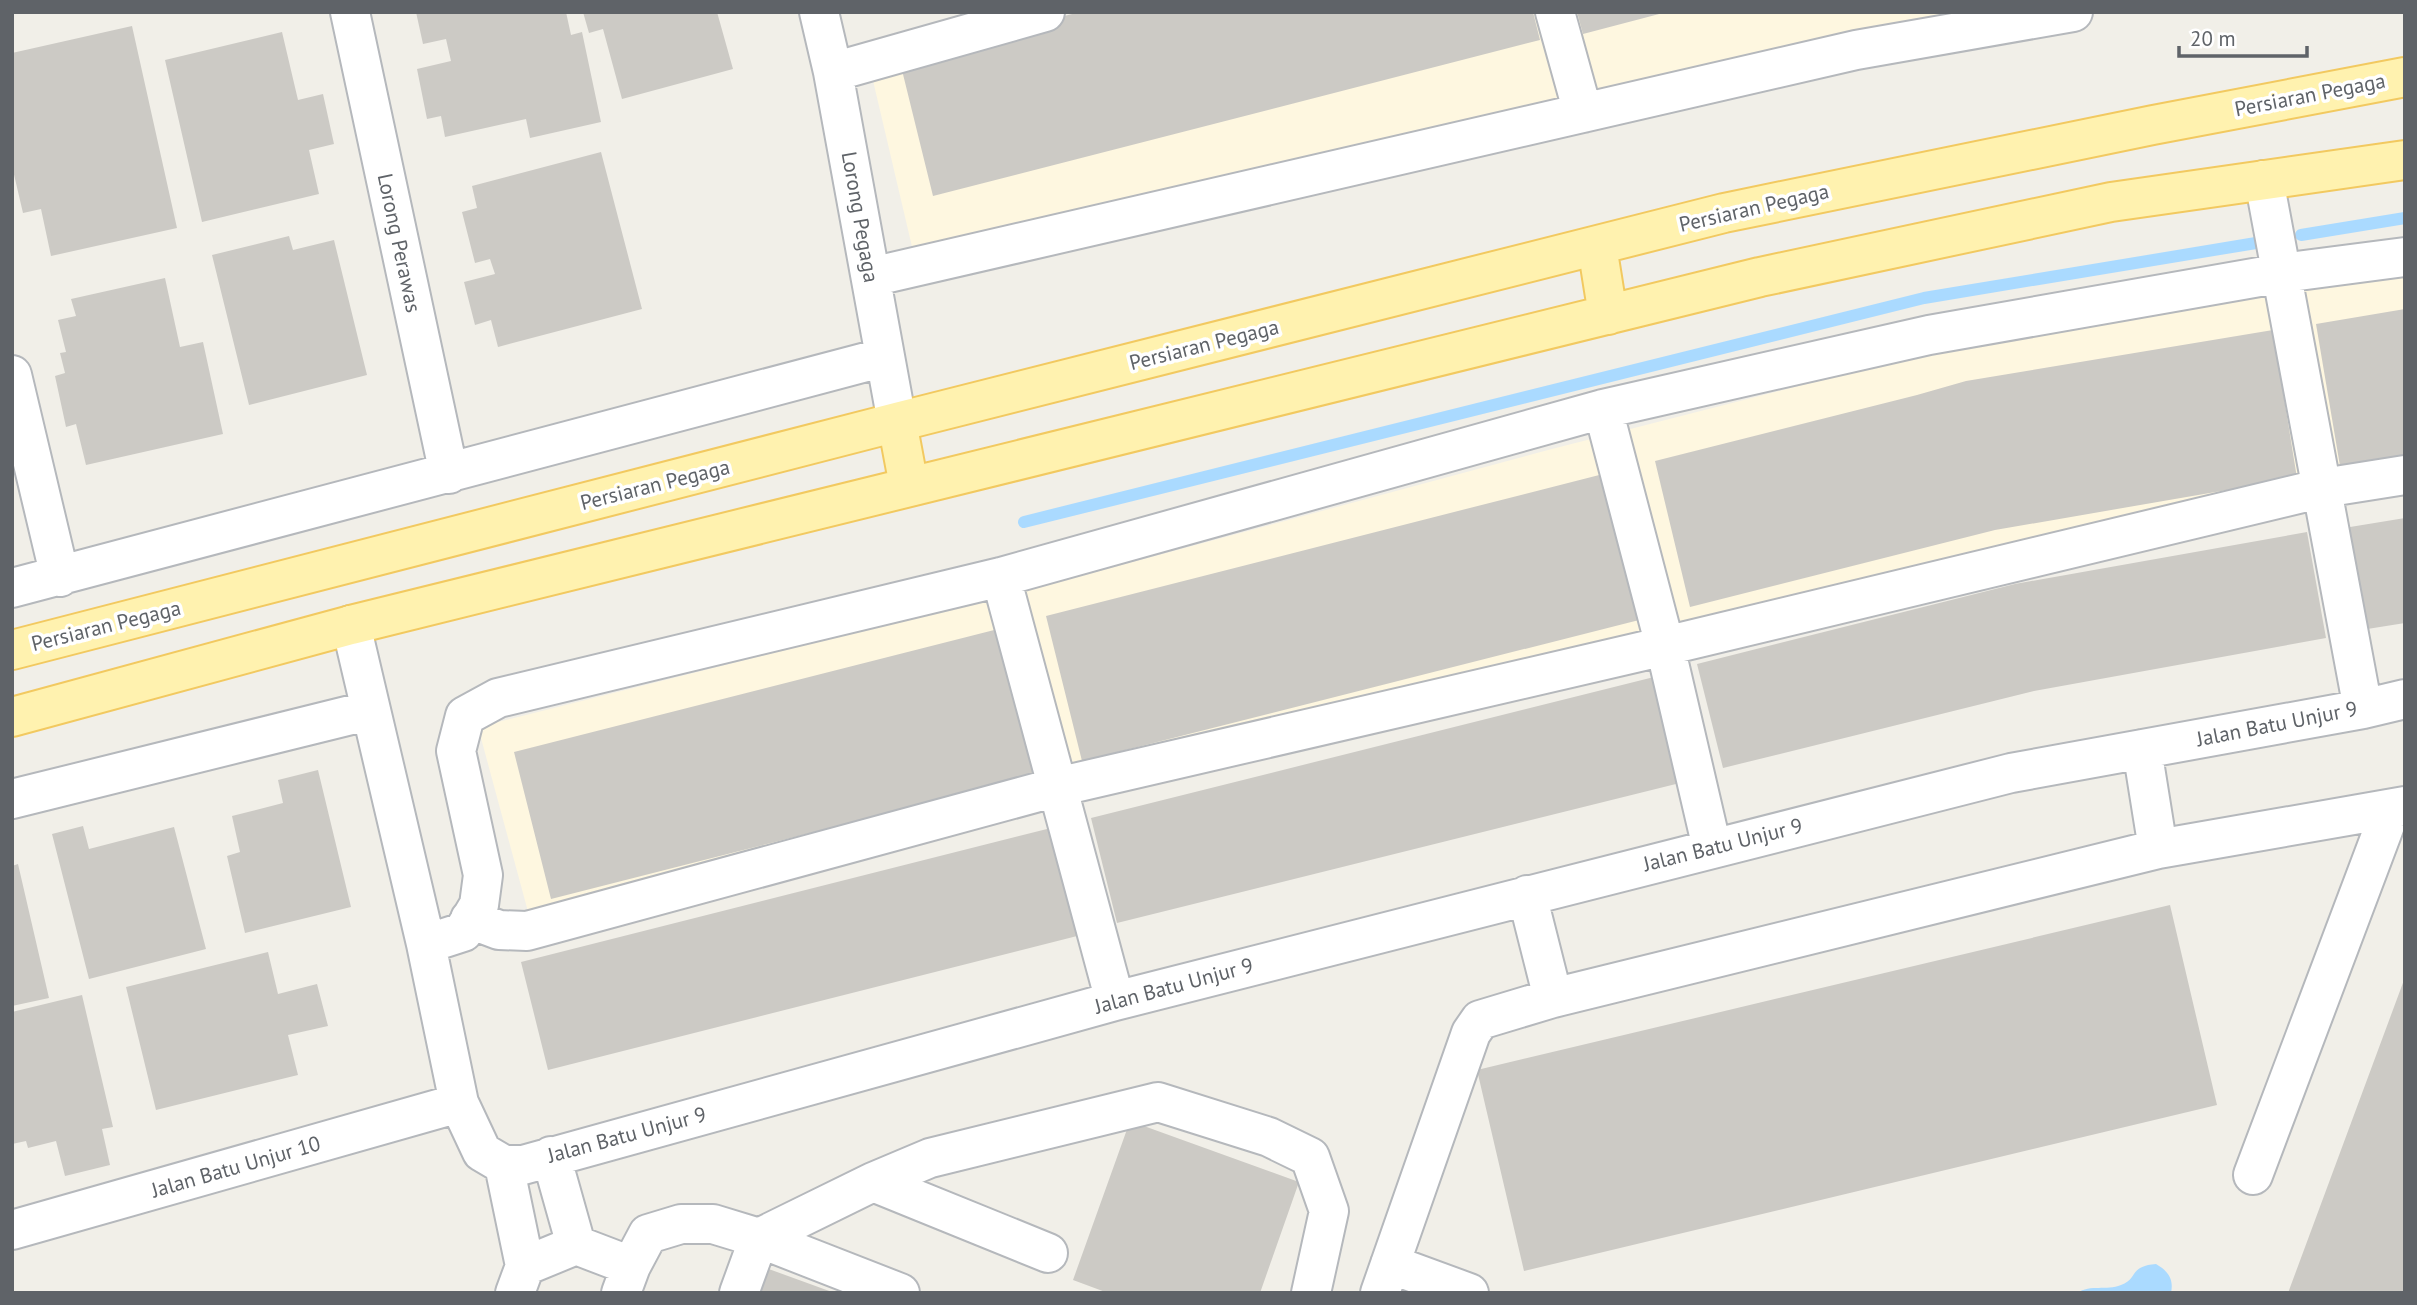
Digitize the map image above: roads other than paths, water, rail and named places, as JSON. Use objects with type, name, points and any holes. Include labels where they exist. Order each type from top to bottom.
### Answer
[{"type":"main road","name":"Persiaran Pegaga","points":[[12,650],[1724,213],[2153,125],[2405,77]]},
{"type":"main road","points":[[12,717],[351,625],[1760,278],[2111,202],[2405,160]]},
{"type":"main road","points":[[1597,246],[1608,315]]},
{"type":"main road","points":[[897,422],[909,486]]},
{"type":"street","name":"Lorong Perawas","points":[[350,12],[449,474]]},
{"type":"street","name":"Lorong Pegaga","points":[[819,12],[833,72],[897,422]]},
{"type":"street","points":[[833,72],[1045,12]]},
{"type":"street","points":[[1555,12],[1583,113]]},
{"type":"street","points":[[871,277],[1856,50],[2073,12]]},
{"type":"street","points":[[2264,180],[2363,709]]},
{"type":"street","points":[[426,944],[463,932],[479,905],[483,875],[456,751],[465,716],[498,698],[1001,577],[1603,409],[1929,335],[2282,273],[2405,257]]},
{"type":"street","points":[[12,588],[885,357]]},
{"type":"street","points":[[12,375],[60,577]]},
{"type":"street","points":[[1603,409],[1665,646],[1712,848]]},
{"type":"street","points":[[470,919],[499,930],[527,931],[1057,787],[1665,646],[2323,488],[2405,475]]},
{"type":"street","points":[[1001,577],[1115,1001]]},
{"type":"street","points":[[351,625],[426,944],[459,1103],[482,1152],[504,1165],[520,1279],[576,1245]]},
{"type":"street","name":"Jalan Batu Unjur 9","points":[[504,1165],[523,1165],[1115,1001],[2011,773],[2405,699]]},
{"type":"street","points":[[12,799],[371,710]]},
{"type":"street","points":[[2142,749],[2158,849]]},
{"type":"street","points":[[1469,1293],[1385,1278],[1471,1033],[1480,1020],[1553,998],[2158,849],[2398,808]]},
{"type":"street","points":[[2253,1175],[2398,808]]},
{"type":"street","points":[[1527,895],[1553,998]]},
{"type":"street","points":[[739,1293],[759,1238],[873,1182],[930,1158],[1158,1102],[1269,1137],[1310,1157],[1329,1211],[1311,1293]]},
{"type":"street","name":"Jalan Batu Unjur 10","points":[[12,1230],[459,1103]]},
{"type":"street","points":[[551,1156],[576,1245],[626,1280],[648,1234],[681,1224],[713,1224],[759,1238],[900,1293]]},
{"type":"street","points":[[873,1182],[1048,1253]]},
{"type":"water","points":[[2156,1264],[2169,1276],[2171,1293],[2077,1293],[2121,1285],[2142,1267]]},
{"type":"waterway","points":[[2301,235],[2405,218]]},
{"type":"waterway","points":[[1024,522],[1924,298],[2262,242]]}]
